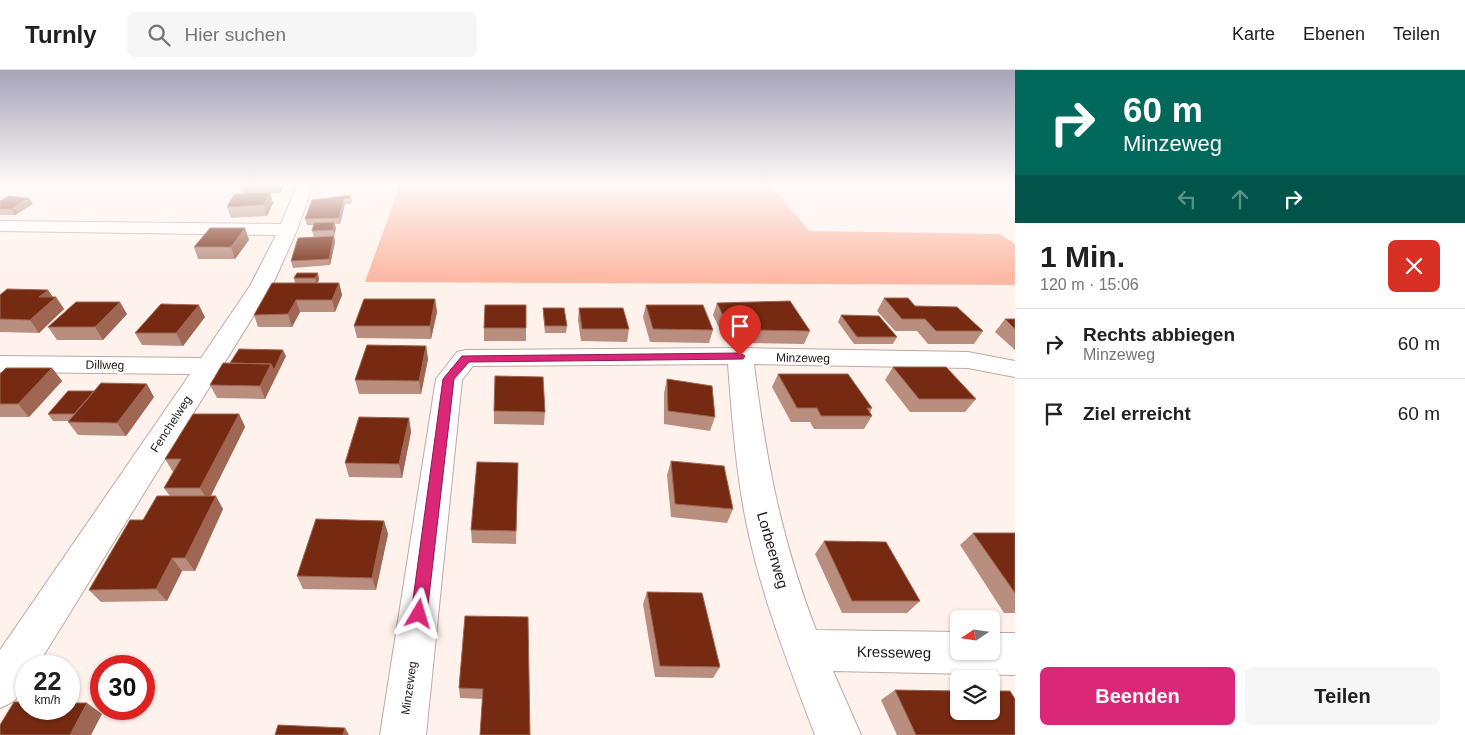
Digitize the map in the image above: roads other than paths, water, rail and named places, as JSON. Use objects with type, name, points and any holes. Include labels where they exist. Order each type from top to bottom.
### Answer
[{"type":"street","name":"Fenchelweg","points":[[7,665],[261,286],[294,216]]},
{"type":"street","points":[[0,226],[288,230]]},
{"type":"street","name":"Minzeweg","points":[[403,735],[449,379],[466,358],[740,356],[968,360],[1015,369]]},
{"type":"street","name":"Lorbeerweg","points":[[740,356],[751,459],[764,527],[803,650],[838,735]]},
{"type":"street","name":"Dillweg","points":[[0,364],[209,366]]},
{"type":"street","name":"Kresseweg","points":[[803,650],[1015,654]]}]
